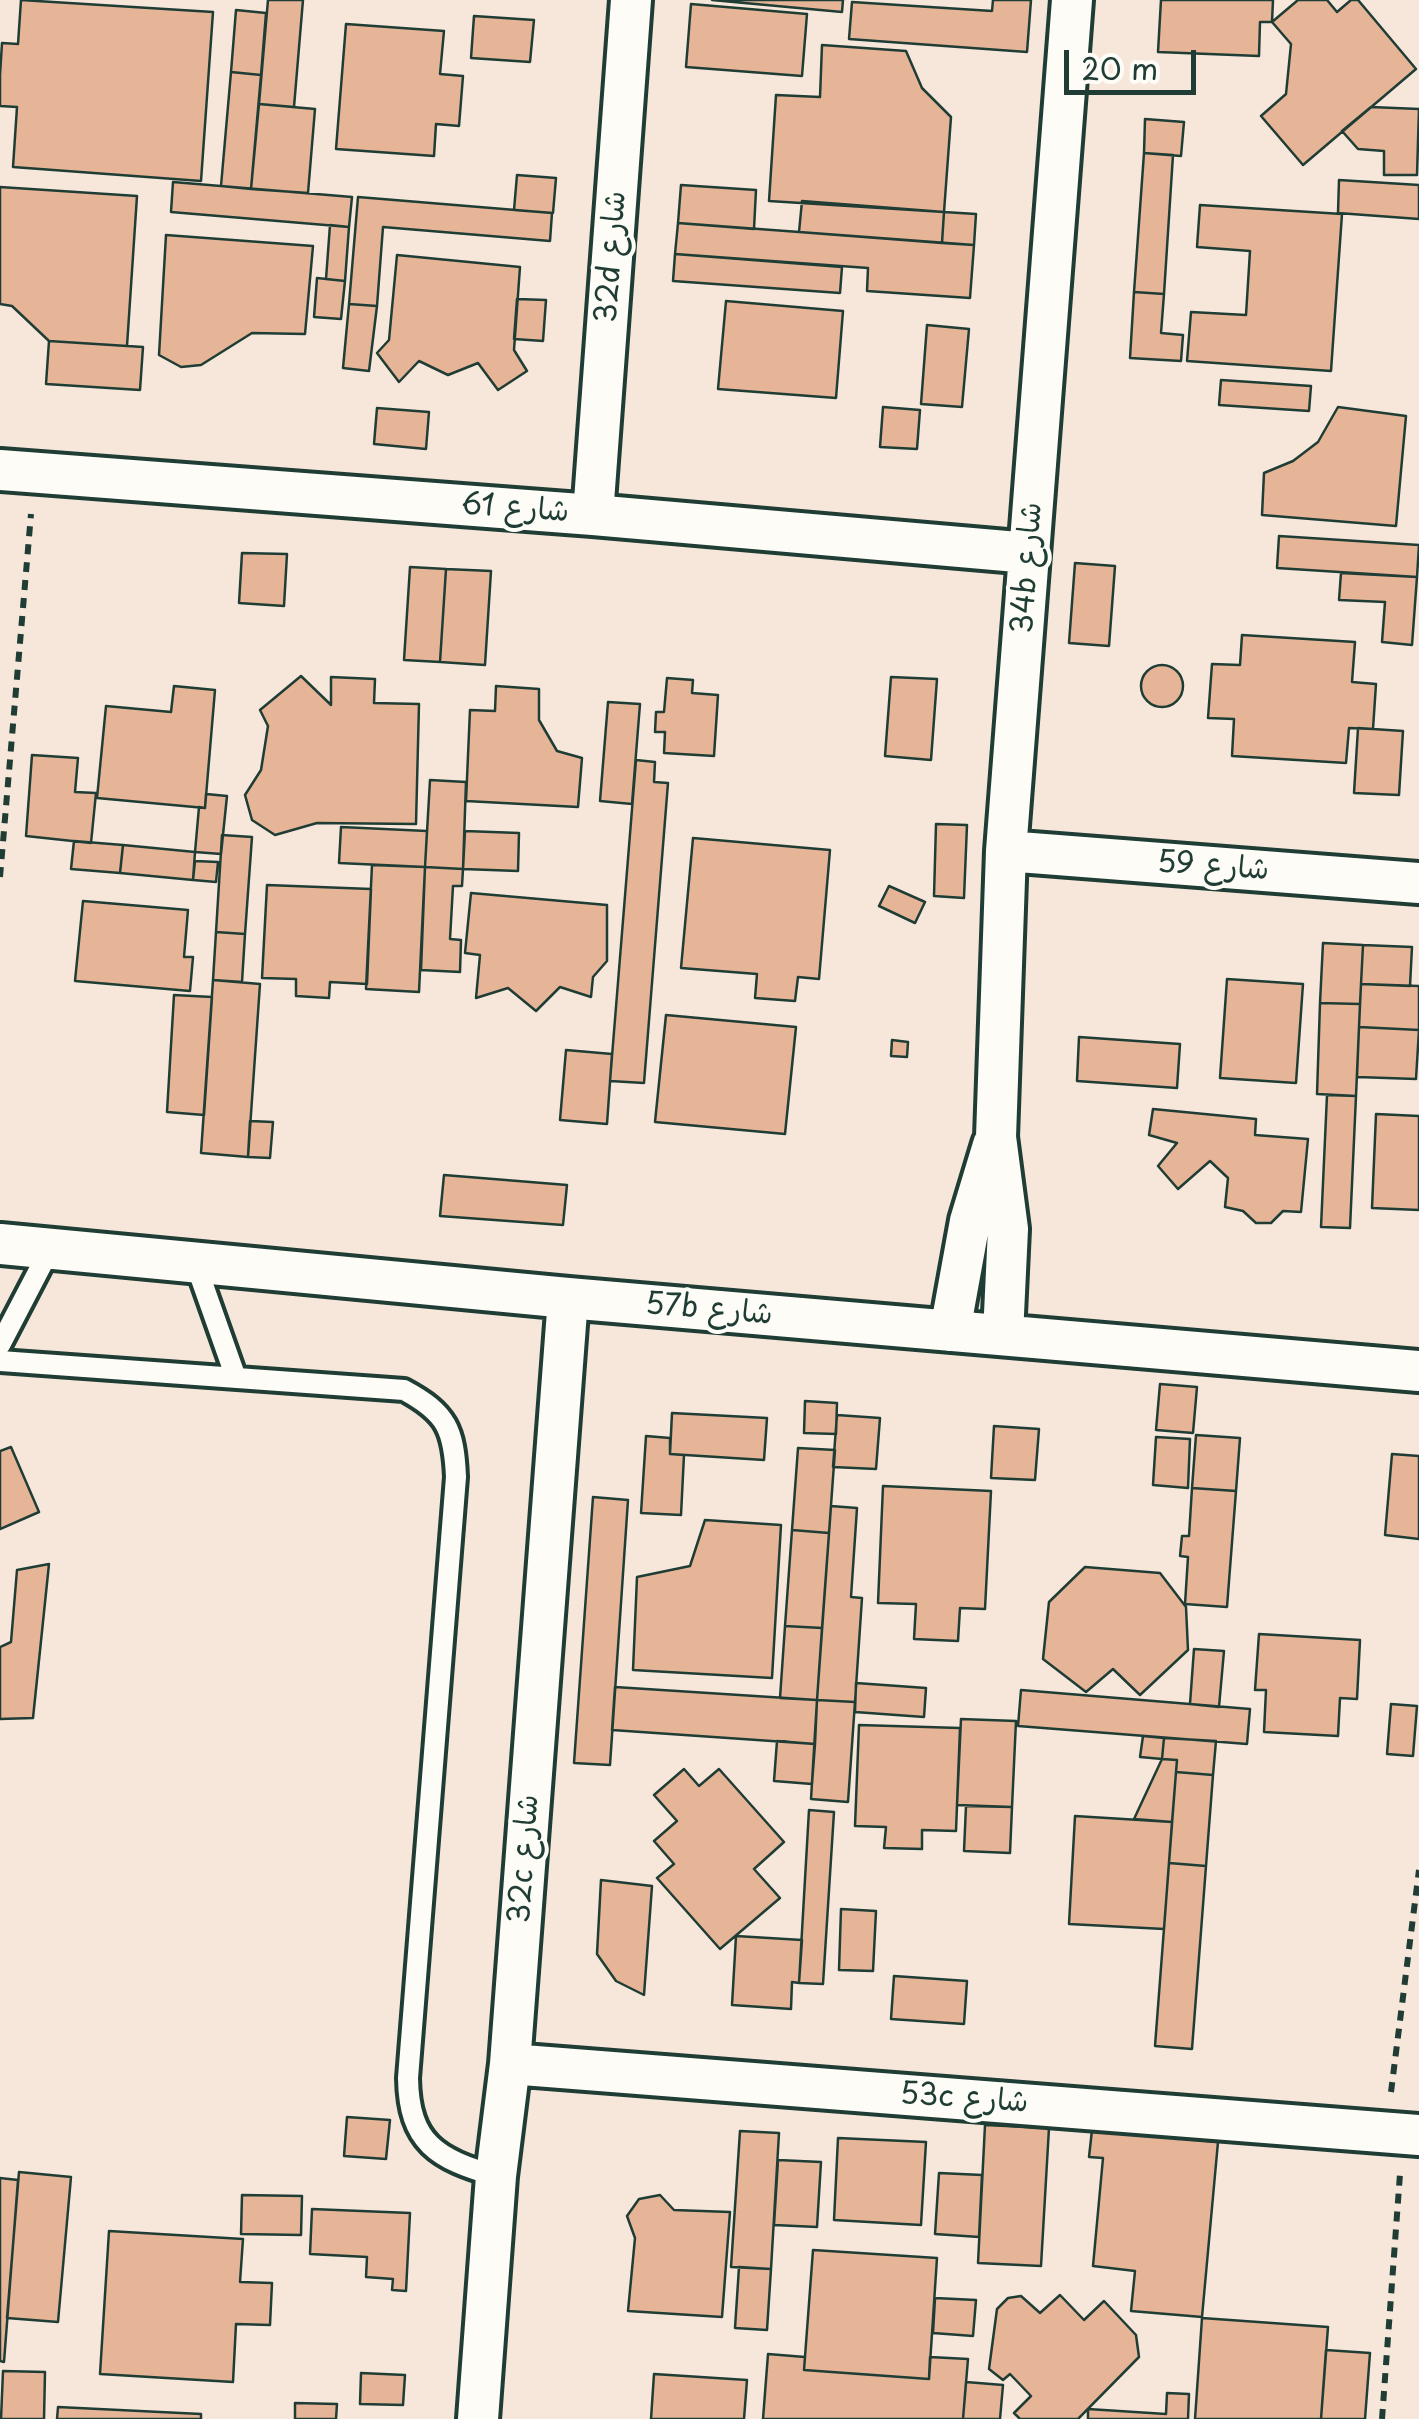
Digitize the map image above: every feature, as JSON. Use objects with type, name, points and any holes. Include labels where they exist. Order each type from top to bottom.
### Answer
[{"type":"street","name":"32d شارع","points":[[592,515],[631,0]]},
{"type":"street","name":"34b شارع","points":[[1003,1335],[1008,1229],[996,1136],[1006,851],[1072,0]]},
{"type":"street","name":"شارع 61","points":[[17,472],[592,515],[1029,553]]},
{"type":"street","name":"شارع 59","points":[[1006,851],[1419,883]]},
{"type":"street","name":"34b شارع","points":[[950,1331],[970,1221],[996,1136]]},
{"type":"street","name":"57b شارع","points":[[0,1244],[568,1298],[1419,1371]]},
{"type":"street","name":"32c شارع","points":[[478,2419],[496,2176],[510,2064],[568,1298]]},
{"type":"street","name":"53c شارع","points":[[510,2064],[1403,2133]]},
{"type":"lane","points":[[0,1345],[50,1249]]},
{"type":"lane","points":[[195,1262],[236,1378]]},
{"type":"lane","points":[[0,1361],[404,1390],[428,1403],[448,1424],[455,1450],[456,1477],[408,2107],[420,2134],[440,2156],[496,2176]]},
{"type":"path","points":[[0,877],[17,472]]},
{"type":"path","points":[[1382,2419],[1419,1870]]},
{"type":"building","points":[[21,0],[213,12],[201,181],[13,167],[17,107],[0,106],[0,75],[2,43],[18,44]]},
{"type":"building","points":[[268,0],[303,0],[294,107],[259,104]]},
{"type":"building","points":[[712,0],[843,0],[842,12]]},
{"type":"building","points":[[993,0],[1031,0],[1027,52],[849,39],[852,2],[992,11]]},
{"type":"building","points":[[1161,0],[1273,0],[1272,22],[1260,22],[1259,56],[1158,52]]},
{"type":"building","points":[[1298,0],[1327,0],[1337,12],[1351,0],[1358,0],[1416,69],[1303,165],[1261,116],[1286,94],[1291,44],[1272,22]]},
{"type":"building","points":[[691,4],[807,14],[802,76],[686,67]]},
{"type":"building","points":[[236,10],[266,13],[261,75],[231,72]]},
{"type":"building","points":[[474,16],[534,20],[530,62],[471,58]]},
{"type":"building","points":[[346,24],[444,31],[440,74],[463,76],[459,126],[436,124],[434,156],[336,149]]},
{"type":"building","points":[[822,45],[906,51],[922,88],[951,117],[944,212],[769,201],[776,95],[820,97]]},
{"type":"building","points":[[231,72],[261,75],[251,189],[221,186]]},
{"type":"building","points":[[259,104],[315,109],[308,193],[251,189]]},
{"type":"building","points":[[1371,107],[1419,109],[1417,175],[1384,175],[1384,151],[1358,149],[1342,131]]},
{"type":"building","points":[[1145,119],[1184,122],[1181,156],[1144,153]]},
{"type":"building","points":[[1144,153],[1173,155],[1164,294],[1134,292]]},
{"type":"building","points":[[517,175],[556,178],[553,213],[514,210]]},
{"type":"building","points":[[1339,180],[1419,185],[1419,219],[1338,213]]},
{"type":"building","points":[[173,182],[352,197],[349,227],[171,212]]},
{"type":"building","points":[[681,185],[756,190],[754,229],[678,223]]},
{"type":"building","points":[[0,187],[137,196],[127,346],[49,341],[12,306],[0,304]]},
{"type":"building","points":[[358,197],[552,213],[550,241],[383,227],[377,306],[349,304]]},
{"type":"building","points":[[802,201],[944,212],[942,243],[799,232]]},
{"type":"building","points":[[1200,205],[1342,214],[1331,371],[1187,361],[1191,312],[1246,315],[1250,251],[1197,247]]},
{"type":"building","points":[[944,212],[976,214],[974,245],[942,243]]},
{"type":"building","points":[[678,223],[974,245],[970,298],[867,291],[868,268],[675,254]]},
{"type":"building","points":[[330,225],[349,227],[345,281],[326,279]]},
{"type":"building","points":[[166,235],[313,246],[305,334],[252,333],[201,365],[181,367],[159,355]]},
{"type":"building","points":[[675,254],[842,267],[840,293],[673,281]]},
{"type":"building","points":[[397,255],[520,267],[514,350],[527,371],[498,390],[478,363],[448,375],[419,361],[399,382],[377,353],[389,340]]},
{"type":"building","points":[[317,278],[345,281],[341,319],[314,317]]},
{"type":"building","points":[[1134,292],[1164,294],[1161,333],[1183,335],[1181,361],[1130,358]]},
{"type":"building","points":[[517,299],[546,300],[543,341],[514,339]]},
{"type":"building","points":[[726,301],[843,311],[836,398],[718,389]]},
{"type":"building","points":[[349,304],[377,306],[369,371],[343,368]]},
{"type":"building","points":[[927,325],[969,329],[962,407],[921,404]]},
{"type":"building","points":[[49,341],[143,347],[140,390],[46,384]]},
{"type":"building","points":[[1221,380],[1311,386],[1309,411],[1219,405]]},
{"type":"building","points":[[883,407],[920,410],[917,449],[880,447]]},
{"type":"building","points":[[1338,407],[1406,416],[1396,526],[1262,515],[1264,473],[1293,461],[1318,442]]},
{"type":"building","points":[[377,408],[429,412],[426,449],[374,444]]},
{"type":"building","points":[[1279,536],[1419,545],[1417,577],[1277,568]]},
{"type":"building","points":[[242,553],[287,554],[284,606],[239,603]]},
{"type":"building","points":[[1075,563],[1115,566],[1109,646],[1069,643]]},
{"type":"building","points":[[410,567],[446,569],[440,662],[404,660]]},
{"type":"building","points":[[446,569],[491,571],[485,665],[440,662]]},
{"type":"building","points":[[1341,573],[1417,577],[1412,645],[1382,642],[1385,602],[1339,600]]},
{"type":"building","points":[[1242,635],[1355,642],[1352,682],[1376,684],[1373,729],[1349,728],[1346,763],[1232,756],[1234,719],[1208,718],[1212,664],[1240,665]]},
{"type":"building","points":[[1162,665],[1177,671],[1183,686],[1177,701],[1162,707],[1147,701],[1141,686],[1147,671]]},
{"type":"building","points":[[301,676],[331,705],[331,677],[375,679],[374,703],[419,704],[416,824],[317,823],[275,835],[252,820],[245,795],[261,770],[268,726],[260,710]]},
{"type":"building","points":[[891,677],[937,679],[931,760],[885,756]]},
{"type":"building","points":[[667,678],[693,680],[692,693],[718,695],[714,756],[664,753],[665,732],[655,732],[656,712],[664,712]]},
{"type":"building","points":[[174,686],[215,690],[205,808],[97,798],[106,706],[171,712]]},
{"type":"building","points":[[496,686],[539,689],[539,720],[557,751],[582,758],[578,807],[466,801],[470,710],[495,711]]},
{"type":"building","points":[[608,702],[640,704],[632,804],[600,801]]},
{"type":"building","points":[[1358,728],[1403,731],[1399,795],[1354,793]]},
{"type":"building","points":[[32,755],[78,758],[75,792],[96,793],[91,843],[26,836]]},
{"type":"building","points":[[636,760],[655,762],[654,782],[668,783],[644,1083],[610,1081]]},
{"type":"building","points":[[430,780],[466,782],[463,869],[425,867]]},
{"type":"building","points":[[206,794],[227,796],[221,854],[195,852],[199,807],[205,808]]},
{"type":"building","points":[[936,824],[967,825],[964,898],[934,896]]},
{"type":"building","points":[[341,827],[427,831],[425,867],[339,863]]},
{"type":"building","points":[[465,831],[519,833],[518,871],[463,869]]},
{"type":"building","points":[[222,835],[252,837],[245,934],[216,932]]},
{"type":"building","points":[[693,838],[830,850],[819,979],[798,977],[795,1001],[755,998],[757,974],[681,968]]},
{"type":"building","points":[[74,841],[123,845],[120,873],[71,869]]},
{"type":"building","points":[[123,845],[195,852],[193,880],[120,873]]},
{"type":"building","points":[[195,861],[218,862],[216,882],[193,880]]},
{"type":"building","points":[[372,865],[425,867],[419,992],[366,989]]},
{"type":"building","points":[[425,867],[463,869],[462,886],[453,886],[450,939],[461,940],[460,972],[421,970]]},
{"type":"building","points":[[267,885],[371,889],[367,984],[330,982],[329,998],[296,996],[296,979],[262,978]]},
{"type":"building","points":[[889,886],[925,902],[915,923],[879,906]]},
{"type":"building","points":[[471,893],[607,905],[607,961],[593,977],[591,997],[560,987],[536,1011],[508,988],[476,998],[480,955],[465,953]]},
{"type":"building","points":[[83,901],[188,910],[184,957],[193,957],[190,991],[75,981]]},
{"type":"building","points":[[216,932],[245,934],[242,982],[213,980]]},
{"type":"building","points":[[1323,943],[1363,945],[1360,1004],[1320,1003]]},
{"type":"building","points":[[1363,945],[1412,947],[1410,986],[1361,984]]},
{"type":"building","points":[[1227,979],[1303,984],[1296,1083],[1220,1078]]},
{"type":"building","points":[[213,980],[260,984],[248,1157],[201,1153]]},
{"type":"building","points":[[1361,984],[1419,986],[1419,1030],[1359,1027]]},
{"type":"building","points":[[174,995],[212,997],[204,1115],[167,1112]]},
{"type":"building","points":[[1320,1003],[1360,1004],[1356,1096],[1317,1094]]},
{"type":"building","points":[[666,1015],[796,1027],[785,1134],[655,1122]]},
{"type":"building","points":[[1359,1027],[1419,1030],[1416,1079],[1357,1077]]},
{"type":"building","points":[[1079,1037],[1180,1044],[1177,1088],[1077,1081]]},
{"type":"building","points":[[892,1040],[908,1042],[907,1057],[891,1056]]},
{"type":"building","points":[[566,1050],[612,1054],[607,1124],[560,1120]]},
{"type":"building","points":[[1327,1095],[1356,1096],[1350,1228],[1321,1227]]},
{"type":"building","points":[[1153,1109],[1256,1119],[1255,1135],[1308,1139],[1301,1212],[1283,1211],[1271,1223],[1256,1223],[1243,1211],[1225,1207],[1228,1178],[1210,1161],[1178,1189],[1158,1166],[1177,1143],[1149,1135]]},
{"type":"building","points":[[1376,1114],[1419,1116],[1419,1210],[1372,1208]]},
{"type":"building","points":[[250,1121],[273,1122],[270,1158],[248,1157]]},
{"type":"building","points":[[444,1175],[567,1185],[563,1225],[440,1216]]},
{"type":"building","points":[[1160,1384],[1197,1387],[1193,1433],[1156,1430]]},
{"type":"building","points":[[805,1401],[837,1403],[836,1434],[804,1433]]},
{"type":"building","points":[[672,1413],[767,1418],[764,1460],[670,1454]]},
{"type":"building","points":[[837,1415],[880,1418],[876,1469],[833,1467]]},
{"type":"building","points":[[994,1426],[1039,1429],[1035,1480],[991,1478]]},
{"type":"building","points":[[1196,1435],[1240,1438],[1236,1491],[1192,1488]]},
{"type":"building","points":[[646,1436],[670,1438],[670,1454],[684,1455],[681,1515],[641,1513]]},
{"type":"building","points":[[1156,1437],[1190,1439],[1188,1488],[1153,1485]]},
{"type":"building","points":[[11,1447],[39,1512],[0,1529],[0,1451]]},
{"type":"building","points":[[798,1448],[835,1450],[829,1533],[792,1530]]},
{"type":"building","points":[[1392,1454],[1419,1456],[1419,1539],[1385,1535]]},
{"type":"building","points":[[883,1486],[991,1491],[985,1609],[960,1608],[958,1641],[914,1639],[916,1604],[878,1603]]},
{"type":"building","points":[[1192,1488],[1236,1491],[1227,1607],[1185,1604],[1188,1557],[1180,1556],[1182,1536],[1189,1536]]},
{"type":"building","points":[[593,1497],[628,1500],[610,1765],[574,1763]]},
{"type":"building","points":[[831,1506],[857,1508],[851,1597],[862,1598],[855,1702],[817,1700]]},
{"type":"building","points":[[705,1520],[781,1525],[772,1678],[633,1670],[637,1577],[690,1566]]},
{"type":"building","points":[[792,1530],[829,1533],[822,1628],[785,1626]]},
{"type":"building","points":[[49,1564],[33,1718],[0,1719],[0,1647],[11,1642],[17,1570]]},
{"type":"building","points":[[1085,1567],[1160,1573],[1186,1607],[1188,1650],[1140,1695],[1113,1669],[1086,1692],[1043,1659],[1049,1602]]},
{"type":"building","points":[[785,1626],[822,1628],[817,1700],[780,1698]]},
{"type":"building","points":[[1259,1634],[1360,1640],[1357,1699],[1340,1698],[1338,1736],[1264,1732],[1266,1690],[1255,1690]]},
{"type":"building","points":[[1194,1649],[1224,1651],[1219,1707],[1190,1704]]},
{"type":"building","points":[[856,1683],[926,1688],[924,1717],[855,1712]]},
{"type":"building","points":[[615,1687],[817,1700],[815,1744],[612,1730]]},
{"type":"building","points":[[1021,1690],[1250,1709],[1247,1744],[1018,1726]]},
{"type":"building","points":[[817,1700],[855,1702],[848,1802],[811,1799]]},
{"type":"building","points":[[1391,1704],[1417,1706],[1413,1756],[1387,1754]]},
{"type":"building","points":[[961,1719],[1016,1721],[1012,1807],[957,1805]]},
{"type":"building","points":[[859,1725],[960,1728],[956,1831],[922,1830],[922,1849],[884,1848],[886,1827],[855,1826]]},
{"type":"building","points":[[1143,1736],[1164,1738],[1162,1759],[1140,1757]]},
{"type":"building","points":[[1164,1738],[1216,1741],[1213,1775],[1176,1772],[1177,1760],[1162,1759]]},
{"type":"building","points":[[777,1741],[815,1744],[812,1784],[774,1781]]},
{"type":"building","points":[[1162,1759],[1177,1760],[1172,1822],[1134,1819]]},
{"type":"building","points":[[684,1769],[699,1786],[719,1769],[784,1842],[754,1869],[780,1898],[720,1949],[657,1878],[674,1864],[654,1841],[677,1821],[654,1795]]},
{"type":"building","points":[[1176,1772],[1213,1775],[1206,1866],[1169,1863]]},
{"type":"building","points":[[966,1806],[1012,1807],[1010,1853],[964,1851]]},
{"type":"building","points":[[809,1810],[834,1812],[823,1984],[799,1983]]},
{"type":"building","points":[[1075,1816],[1172,1822],[1164,1929],[1069,1924]]},
{"type":"building","points":[[1169,1863],[1206,1866],[1192,2049],[1155,2046]]},
{"type":"building","points":[[601,1880],[652,1886],[644,1995],[616,1981],[597,1954]]},
{"type":"building","points":[[841,1909],[876,1911],[873,1971],[839,1970]]},
{"type":"building","points":[[736,1936],[802,1940],[799,1983],[792,1982],[791,2009],[732,2005]]},
{"type":"building","points":[[894,1976],[967,1981],[964,2024],[891,2019]]},
{"type":"building","points":[[347,2117],[390,2120],[386,2159],[344,2156]]},
{"type":"building","points":[[985,2125],[1049,2128],[1041,2266],[978,2263]]},
{"type":"building","points":[[1092,2130],[1218,2142],[1202,2317],[1131,2311],[1135,2271],[1093,2266],[1103,2158],[1089,2157]]},
{"type":"building","points":[[740,2131],[779,2133],[771,2269],[731,2267]]},
{"type":"building","points":[[838,2138],[926,2142],[921,2225],[834,2220]]},
{"type":"building","points":[[778,2160],[821,2162],[817,2227],[774,2225]]},
{"type":"building","points":[[19,2172],[71,2177],[58,2322],[7,2318]]},
{"type":"building","points":[[939,2173],[982,2175],[979,2237],[935,2234]]},
{"type":"building","points":[[0,2178],[18,2180],[4,2362],[0,2361]]},
{"type":"building","points":[[242,2195],[302,2196],[301,2235],[241,2234]]},
{"type":"building","points":[[660,2195],[674,2210],[730,2212],[722,2317],[628,2311],[635,2238],[627,2216],[639,2199]]},
{"type":"building","points":[[312,2209],[410,2213],[406,2291],[392,2290],[393,2279],[366,2277],[367,2257],[310,2254]]},
{"type":"building","points":[[109,2231],[243,2239],[240,2282],[272,2283],[270,2325],[236,2324],[233,2382],[100,2374]]},
{"type":"building","points":[[813,2250],[937,2258],[929,2379],[804,2370]]},
{"type":"building","points":[[739,2267],[771,2269],[767,2330],[735,2328]]},
{"type":"building","points":[[1060,2295],[1084,2320],[1104,2301],[1136,2335],[1139,2357],[1078,2419],[1020,2419],[1014,2413],[1031,2396],[1010,2374],[1003,2380],[989,2369],[997,2309],[1008,2298],[1021,2296],[1040,2313]]},
{"type":"building","points":[[935,2298],[976,2300],[973,2336],[933,2333]]},
{"type":"building","points":[[1202,2318],[1328,2327],[1321,2419],[1195,2419]]},
{"type":"building","points":[[1326,2350],[1370,2353],[1365,2419],[1321,2419]]},
{"type":"building","points":[[768,2354],[805,2357],[804,2370],[929,2379],[930,2357],[968,2359],[963,2419],[763,2419]]},
{"type":"building","points":[[3,2371],[45,2372],[44,2419],[1,2419]]},
{"type":"building","points":[[361,2373],[405,2375],[403,2405],[360,2404]]},
{"type":"building","points":[[654,2374],[747,2380],[744,2419],[651,2419]]},
{"type":"building","points":[[966,2382],[1003,2385],[1000,2419],[963,2419]]},
{"type":"building","points":[[1167,2393],[1189,2394],[1188,2419],[1088,2419],[1088,2409],[1166,2414]]},
{"type":"building","points":[[295,2403],[337,2404],[336,2419],[295,2419]]},
{"type":"building","points":[[58,2407],[201,2414],[201,2419],[57,2419]]}]
